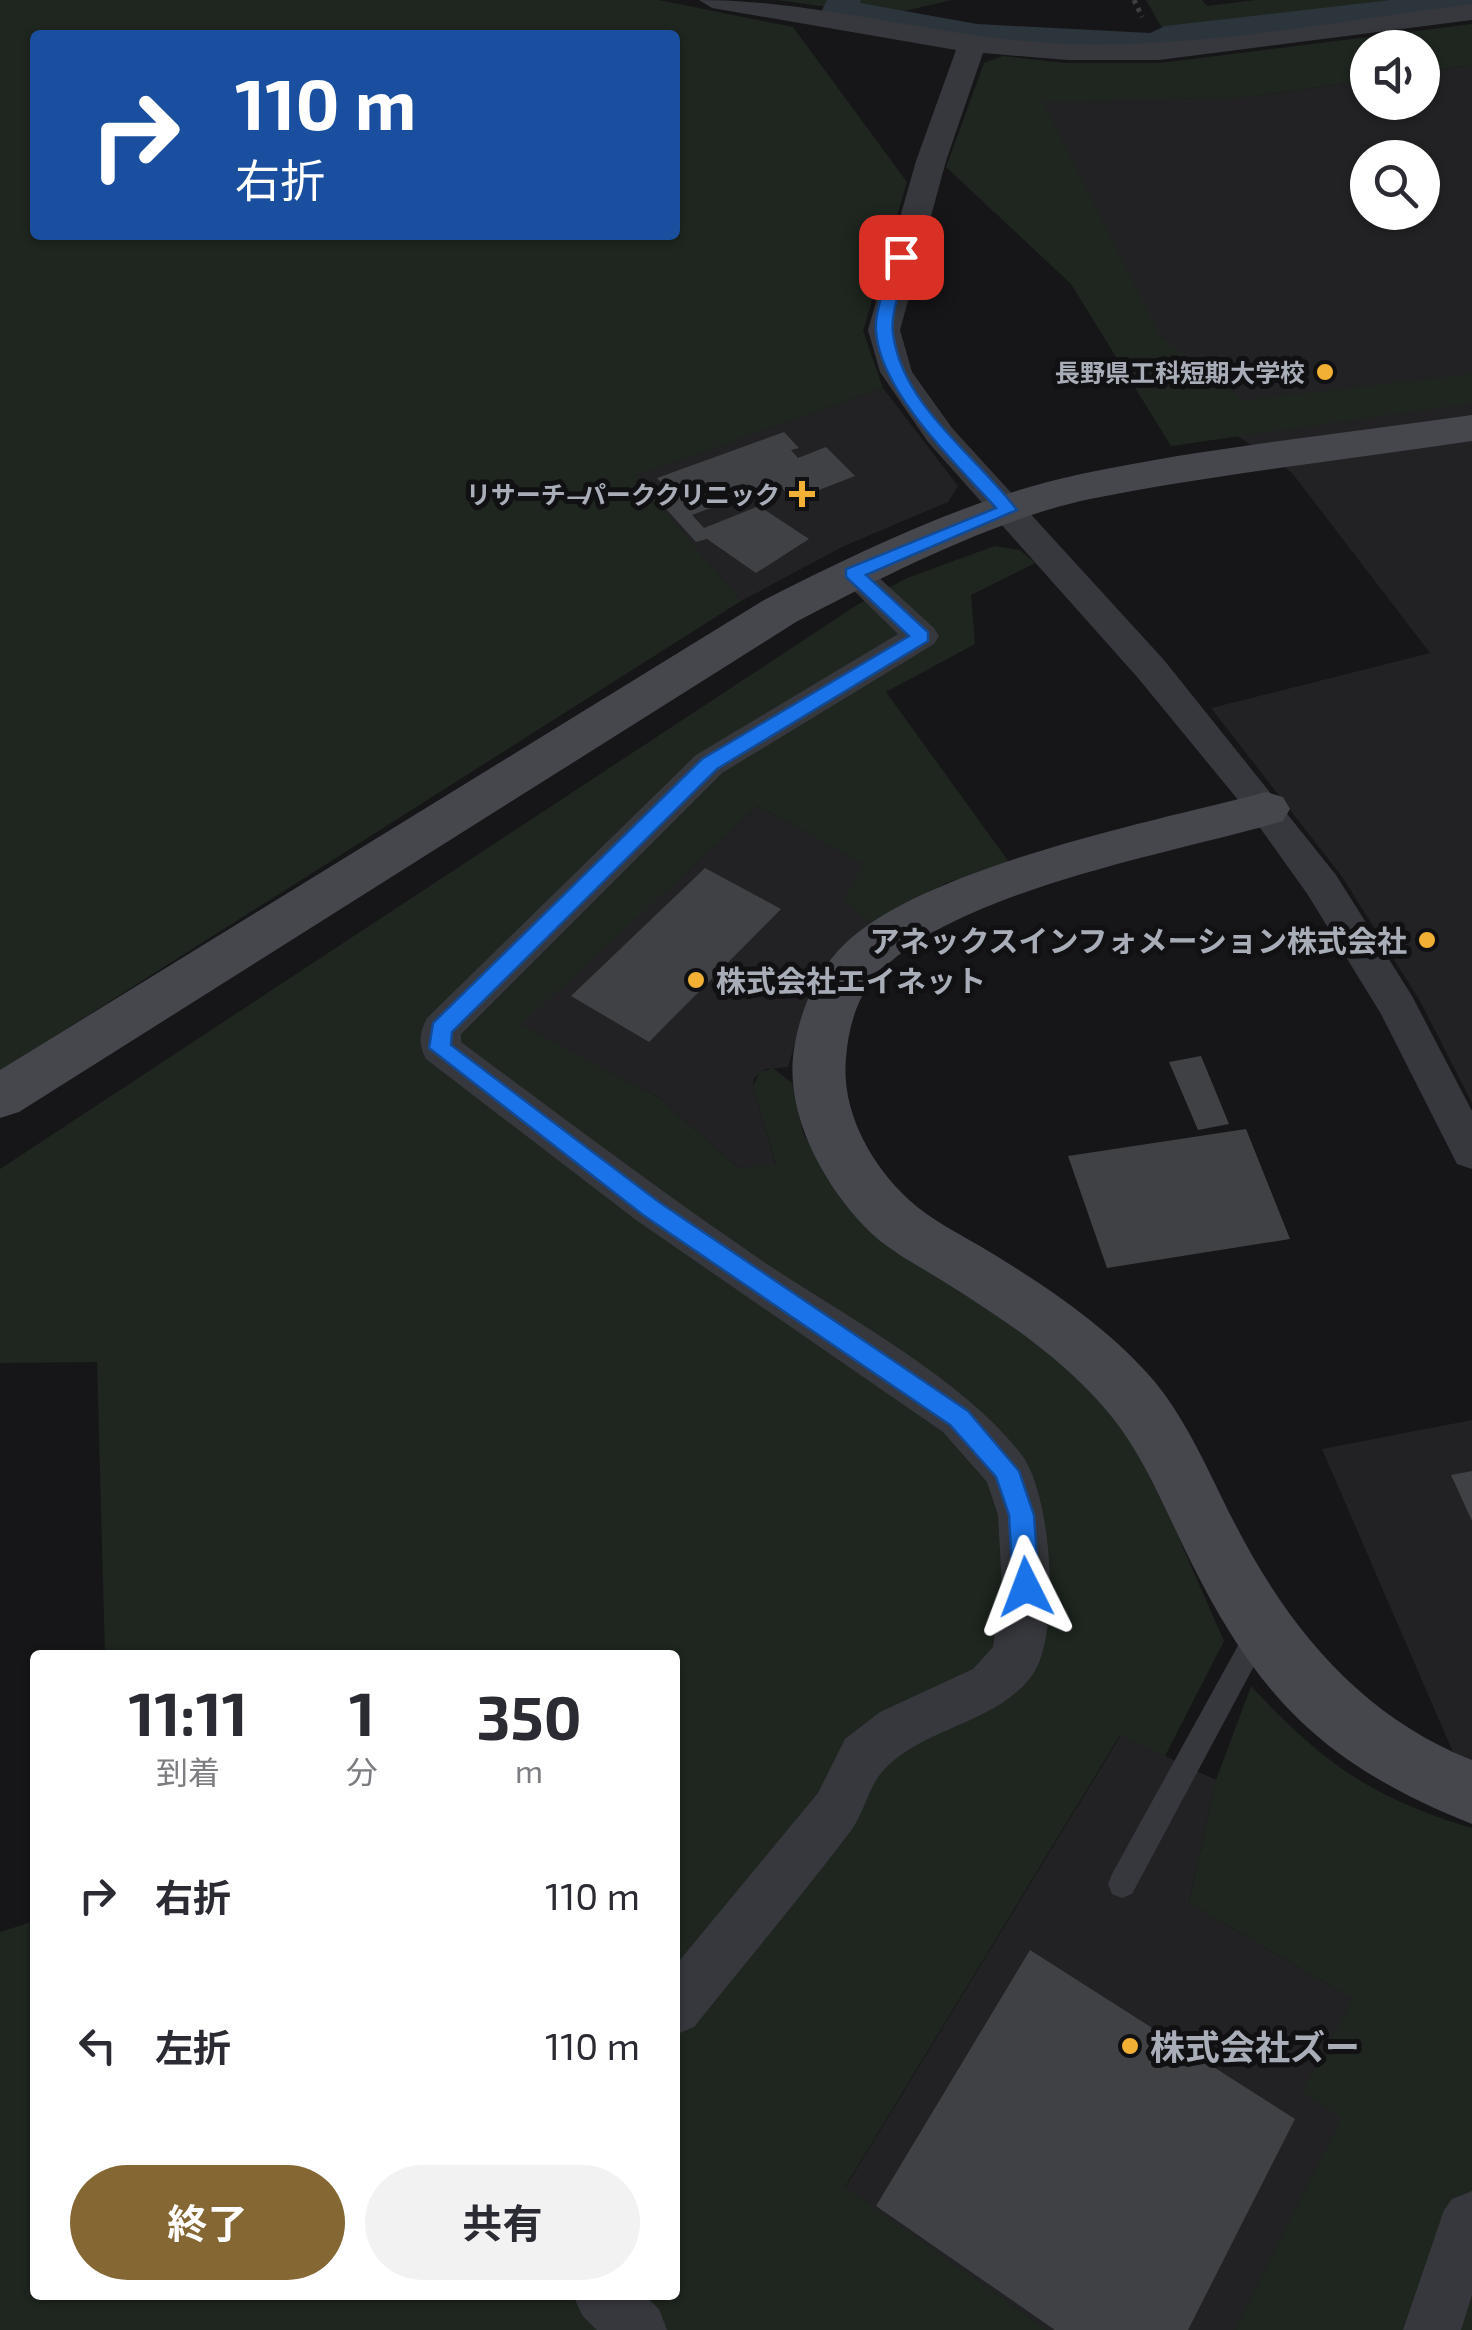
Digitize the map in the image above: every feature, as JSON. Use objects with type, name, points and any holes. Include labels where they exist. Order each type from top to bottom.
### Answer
[{"type":"street","points":[[712,0],[972,44],[1068,52],[1159,52],[1472,12]]},
{"type":"street","points":[[972,44],[930,161],[884,330],[896,372],[914,403],[1214,742],[1266,809],[1322,885],[1398,1006],[1472,1152]]},
{"type":"street","points":[[0,1097],[780,611],[853,573],[1008,510],[1082,487],[1472,428]]},
{"type":"street","points":[[680,2002],[836,1810],[863,1756],[898,1729],[990,1685],[1016,1657],[1026,1587],[1022,1515],[1007,1471],[959,1418],[651,1208],[440,1048],[441,1029],[710,764],[921,636],[853,573]]},
{"type":"street","points":[[1266,809],[1040,873],[908,922],[856,962],[830,1010],[816,1074],[827,1126],[859,1179],[901,1226],[1077,1338],[1131,1395],[1176,1459],[1209,1536],[1260,1630],[1296,1679],[1369,1742],[1427,1776],[1472,1792]]},
{"type":"street","points":[[1432,2330],[1464,2230],[1472,2219]]},
{"type":"street","points":[[607,2300],[638,2330]]},
{"type":"lane","points":[[1122,1884],[1260,1630]]},
{"type":"shaded area","points":[[0,0],[659,0],[793,27],[907,182],[863,331],[883,388],[635,476],[741,601],[0,1071]]},
{"type":"shaded area","points":[[777,0],[952,0],[887,15]]},
{"type":"shaded area","points":[[1146,0],[1202,0],[1207,6],[1256,0],[1458,0],[1166,35]]},
{"type":"shaded area","points":[[1472,24],[1472,65],[1440,70],[1440,30],[1424,30]]},
{"type":"shaded area","points":[[1350,39],[1350,82],[1251,97],[1043,102],[1161,337],[1244,400],[1472,374],[1472,403],[1171,446],[1071,284],[946,167],[984,63],[1003,56],[1065,63],[1160,63]]},
{"type":"shaded area","name":"長野県工科短期大学校","points":[[1472,65],[1472,1103],[1420,1001],[1343,878],[1211,708],[1430,653],[1292,473],[1196,408],[1042,101],[1251,97],[1350,82],[1350,120],[1440,120],[1440,70]]},
{"type":"shaded area","name":"リサーチ―パーククリニック","points":[[883,388],[958,486],[948,502],[844,546],[741,601],[634,476]]},
{"type":"shaded area","points":[[995,546],[1020,550],[1035,563],[971,595],[975,644],[886,692],[1009,862],[946,883],[872,924],[844,899],[863,864],[758,806],[521,1025],[658,1097],[738,1168],[776,1164],[753,1086],[760,1072],[773,1068],[792,1083],[803,1133],[835,1189],[884,1242],[1061,1350],[1156,1473],[1181,1543],[1224,1641],[1165,1756],[1120,1735],[845,2187],[1047,2330],[0,2330],[0,1932],[30,1923],[30,2300],[680,2300],[680,1650],[105,1650],[97,1362],[0,1363],[0,1169],[857,605],[907,578]]},
{"type":"shaded area","name":"株式会社エイネット","points":[[758,806],[864,864],[872,924],[806,1005],[788,1067],[766,1069],[754,1078],[776,1165],[738,1168],[658,1097],[520,1025]]},
{"type":"shaded area","points":[[1472,1420],[1472,1768],[1459,1766],[1322,1449]]},
{"type":"shaded area","points":[[1251,1686],[1301,1736],[1350,1774],[1405,1804],[1472,1828],[1472,2330],[1235,2330],[1342,2118],[1302,2092],[1353,1999],[1189,1903],[1216,1780]]},
{"type":"shaded area","name":"株式会社ズー","points":[[1121,1735],[1216,1780],[1189,1903],[1353,1999],[1303,2092],[1343,2118],[1235,2330],[1047,2330],[845,2188]]},
{"type":"building","points":[[784,432],[799,448],[791,450],[798,458],[826,447],[855,476],[793,500],[777,483],[692,515],[704,528],[759,506],[809,539],[756,573],[707,539],[696,542],[657,499],[671,494],[657,478]]},
{"type":"building","points":[[705,868],[781,909],[649,1042],[571,996]]},
{"type":"building","points":[[1201,1056],[1229,1124],[1198,1130],[1169,1062]]},
{"type":"building","points":[[1246,1129],[1290,1239],[1107,1268],[1068,1156]]},
{"type":"building","points":[[1472,1471],[1472,1521],[1451,1475]]},
{"type":"building","points":[[1030,1950],[1295,2119],[1188,2330],[1055,2330],[876,2206]]},
{"type":"waterway","points":[[844,0],[839,10],[977,35],[1137,40]]},
{"type":"waterway","points":[[1165,37],[1472,1]]},
{"type":"place","name":"長野県工科短期大学校","points":[[1325,372]]},
{"type":"place","name":"リサーチ―パーククリニック","points":[[802,494]]},
{"type":"place","name":"アネックスインフォメーション株式会社","points":[[1427,940]]},
{"type":"place","name":"株式会社エイネット","points":[[696,980]]},
{"type":"place","name":"株式会社ズー","points":[[1130,2046]]},
{"type":"route","points":[[901,257],[884,330],[896,372],[914,403],[1008,510],[853,573],[921,636],[710,764],[441,1029],[440,1048],[651,1208],[959,1418],[1007,1471],[1022,1515],[1026,1587]]}]
